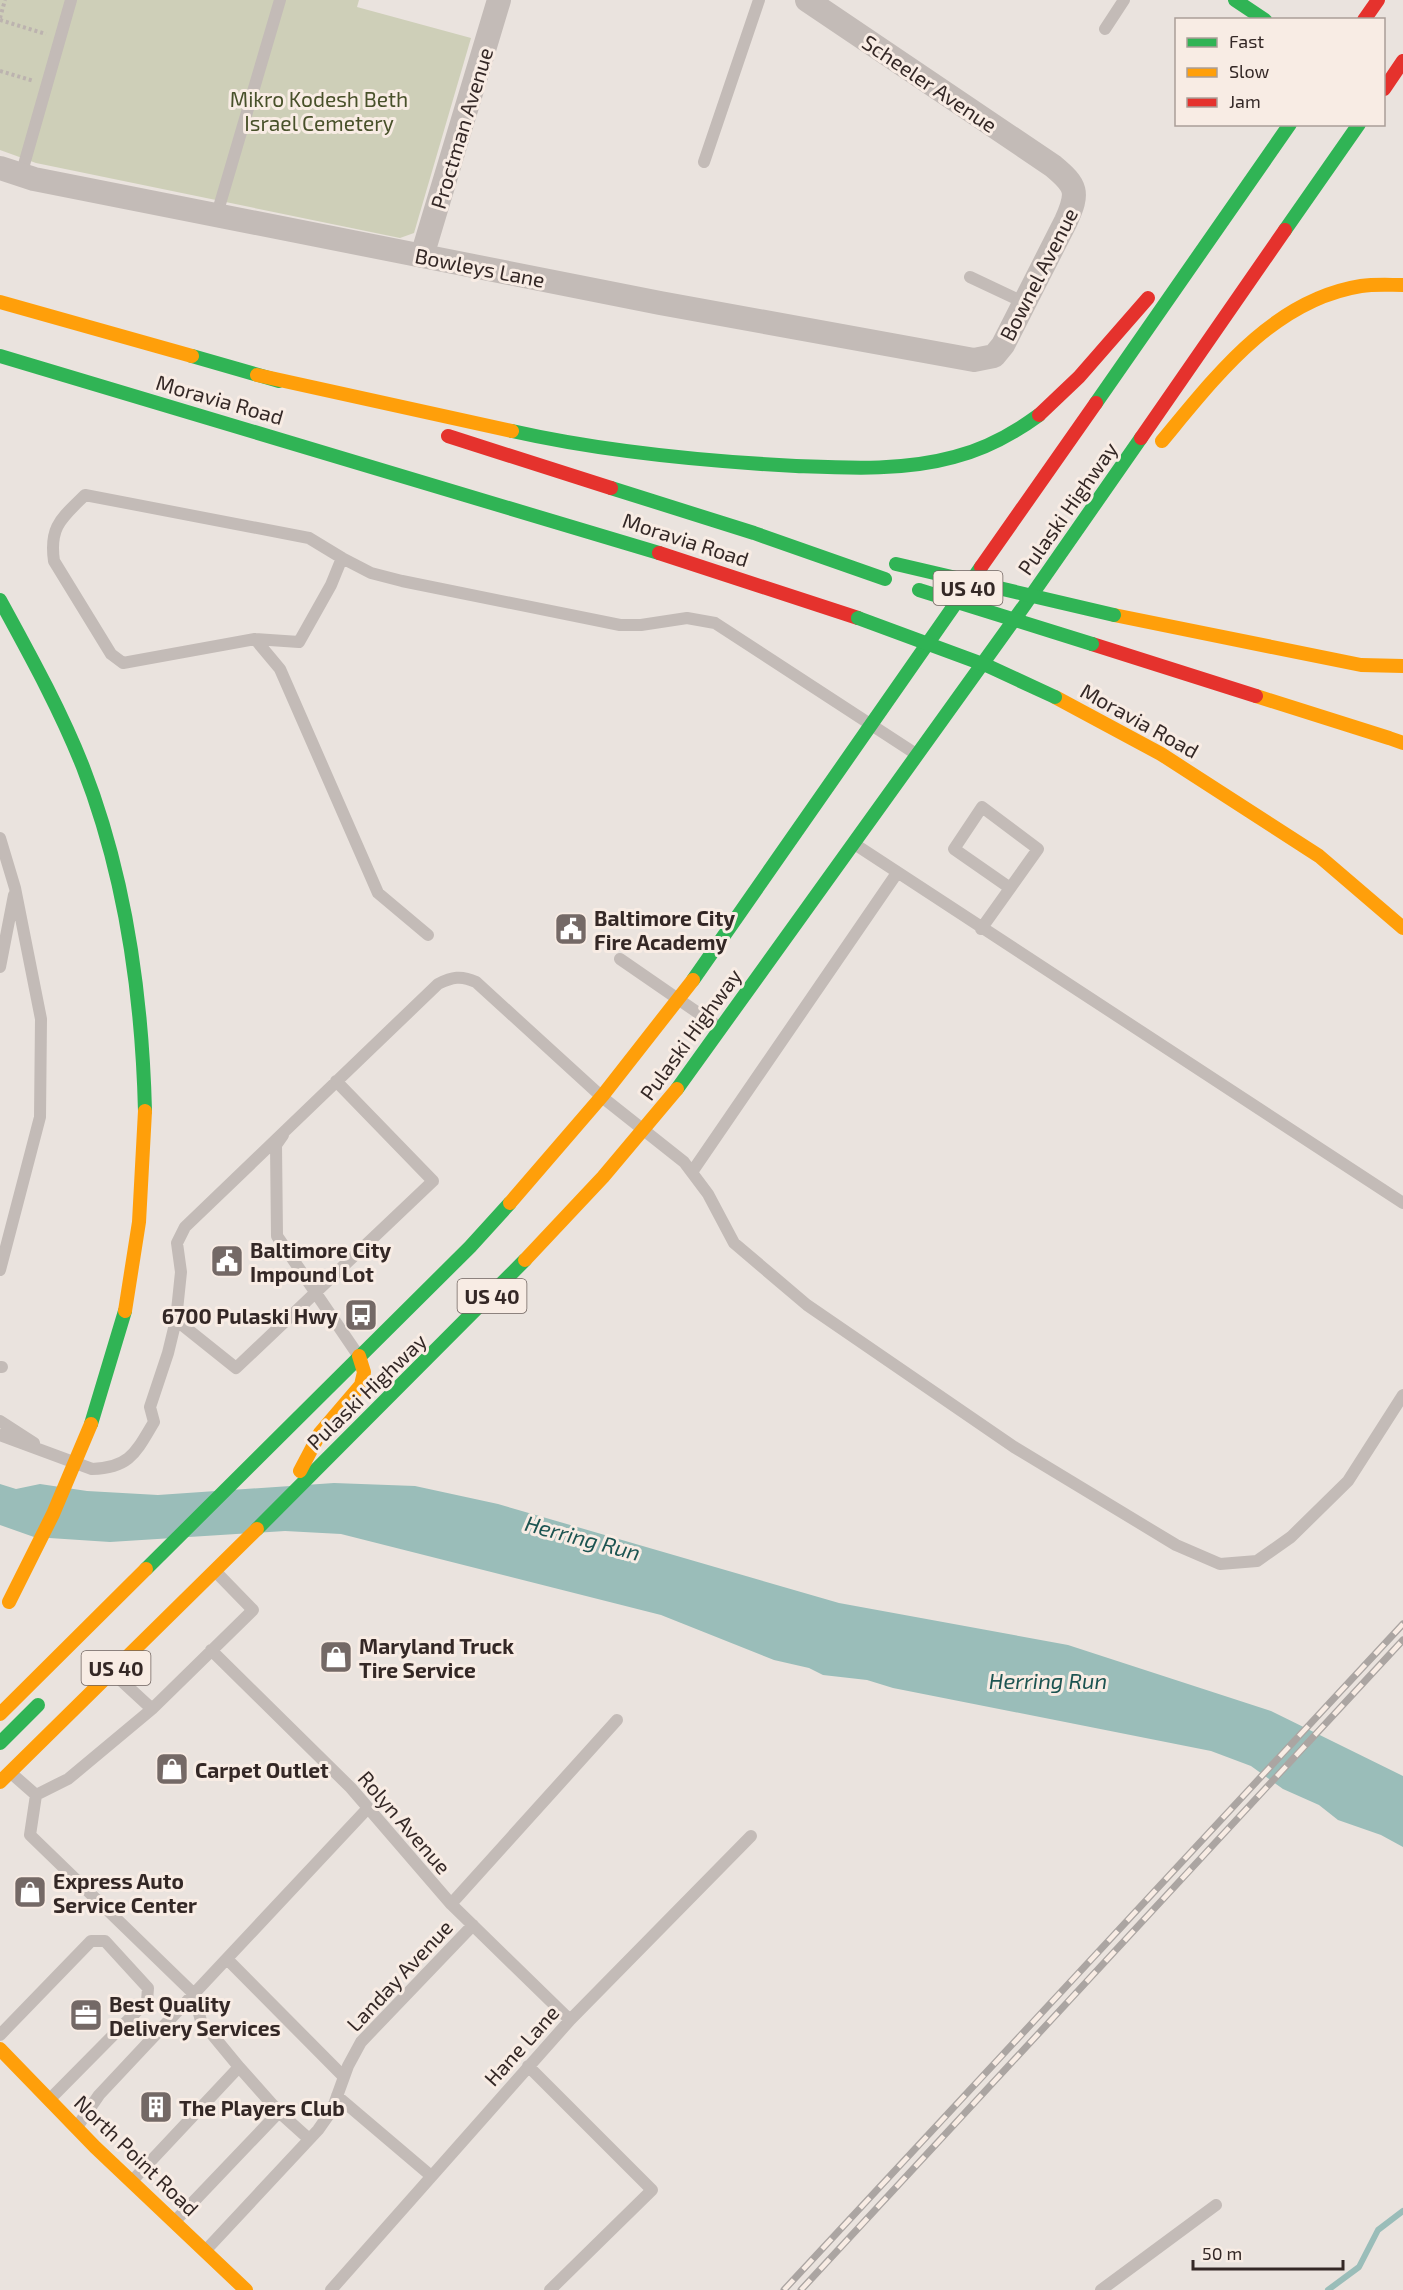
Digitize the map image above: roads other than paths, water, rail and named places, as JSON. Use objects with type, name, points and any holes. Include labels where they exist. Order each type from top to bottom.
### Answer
[{"type":"main road","points":[[1235,0],[1262,18]]},
{"type":"main road","points":[[1365,18],[1378,0]]},
{"type":"main road","points":[[1385,86],[1403,61]]},
{"type":"main road","name":"Pulaski Highway","points":[[0,1714],[470,1247],[530,1183],[602,1097],[679,1000],[873,726],[1289,126]]},
{"type":"main road","name":"Pulaski Highway","points":[[5,1778],[519,1268],[644,1131],[721,1029],[1024,606],[1358,126]]},
{"type":"main road","points":[[1169,273],[1255,174]]},
{"type":"main road","points":[[1152,453],[1242,347],[1282,315],[1312,300],[1349,288],[1386,283],[1403,285]]},
{"type":"main road","points":[[257,375],[566,442],[655,455],[758,464],[900,466],[937,461],[973,452],[1000,441],[1027,423],[1085,368],[1154,291]]},
{"type":"main road","name":"Moravia Road","points":[[0,302],[257,375],[404,422]]},
{"type":"main road","name":"Moravia Road","points":[[0,356],[600,534],[858,618],[988,666],[1055,697],[1161,754],[1319,856],[1403,928]]},
{"type":"main road","name":"Moravia Road","points":[[438,432],[754,533]]},
{"type":"main road","points":[[1024,606],[1130,480]]},
{"type":"main road","points":[[754,533],[863,557]]},
{"type":"main road","points":[[754,533],[896,582],[1403,743]]},
{"type":"main road","points":[[891,563],[1114,615],[1361,665],[1403,666]]},
{"type":"main road","points":[[0,600],[56,702],[98,805],[119,876],[141,999],[146,1120],[141,1211],[124,1317],[72,1478],[46,1533],[9,1602],[0,1614]]},
{"type":"main road","points":[[291,1495],[305,1457],[320,1433],[361,1385],[364,1372],[359,1356]]},
{"type":"main road","points":[[92,1643],[136,1578]]},
{"type":"main road","points":[[0,1743],[49,1693]]},
{"type":"main road","name":"North Point Road","points":[[0,2049],[131,2182],[246,2290]]},
{"type":"street","name":"Proctman Avenue","points":[[422,256],[499,0]]},
{"type":"street","name":"Scheeler Avenue","points":[[807,0],[1053,166]]},
{"type":"street","name":"Bownel Avenue","points":[[962,358],[974,360],[994,356],[1003,345],[1075,201],[1072,184],[1053,166]]},
{"type":"street","name":"Bowleys Lane","points":[[11,172],[422,256],[962,358]]},
{"type":"lane","points":[[11,172],[46,85],[71,0]]},
{"type":"lane","points":[[217,214],[280,0]]},
{"type":"lane","points":[[704,162],[759,0]]},
{"type":"lane","points":[[1105,29],[1124,0]]},
{"type":"lane","points":[[970,277],[1024,303]]},
{"type":"lane","points":[[342,558],[331,585],[299,642],[255,639],[123,663],[111,654],[54,561],[52,544],[56,524],[85,495],[309,538],[370,573],[402,581],[620,624],[649,624],[687,618],[715,623],[916,754]]},
{"type":"lane","points":[[255,639],[280,669],[378,893],[428,935]]},
{"type":"lane","points":[[981,929],[1038,849],[982,807],[954,849],[1010,888]]},
{"type":"lane","points":[[0,838],[15,888],[40,1019],[40,1117],[0,1270]]},
{"type":"lane","points":[[853,843],[981,929],[1403,1203]]},
{"type":"lane","points":[[692,1172],[897,873]]},
{"type":"lane","points":[[0,966],[15,888]]},
{"type":"lane","points":[[620,959],[721,1029]]},
{"type":"lane","points":[[0,1435],[92,1469],[108,1469],[123,1463],[135,1453],[154,1422],[150,1407],[176,1320],[181,1272],[177,1243],[185,1227],[438,984],[450,978],[465,976],[476,982],[602,1097],[684,1162],[708,1194],[735,1243],[807,1305],[1014,1447],[1176,1545],[1220,1564],[1257,1561],[1291,1537],[1348,1481],[1403,1395]]},
{"type":"lane","points":[[176,1320],[236,1368],[433,1180],[336,1081]]},
{"type":"lane","points":[[287,1129],[276,1145],[277,1236],[359,1356]]},
{"type":"lane","points":[[0,1421],[58,1458]]},
{"type":"lane","points":[[36,1795],[68,1779],[152,1709],[253,1610],[215,1571]]},
{"type":"lane","name":"Rolyn Avenue","points":[[211,1650],[368,1808],[450,1904],[570,2020]]},
{"type":"lane","points":[[112,1672],[152,1709]]},
{"type":"lane","name":"Landay Avenue","points":[[450,1904],[617,1720]]},
{"type":"lane","points":[[5,1778],[36,1795]]},
{"type":"lane","points":[[36,1795],[30,1835],[194,1994],[201,2021],[238,2067],[279,2112],[309,2139]]},
{"type":"lane","points":[[76,2128],[99,2095],[368,1808]]},
{"type":"lane","name":"Hane Lane","points":[[331,2290],[430,2175],[570,2020],[751,1836]]},
{"type":"lane","name":"Landay Avenue","points":[[205,2251],[309,2139],[332,2110],[344,2077],[361,2042],[473,1925]]},
{"type":"lane","points":[[0,2036],[91,1941],[105,1941],[148,1989],[147,2001],[49,2099]]},
{"type":"lane","points":[[227,1959],[344,2077]]},
{"type":"lane","points":[[528,2066],[652,2190],[550,2290]]},
{"type":"lane","points":[[131,2182],[238,2067]]},
{"type":"lane","points":[[337,2096],[430,2175]]},
{"type":"lane","points":[[175,2221],[279,2112]]},
{"type":"lane","points":[[1101,2290],[1216,2205]]},
{"type":"water","name":"Herring Run","points":[[334,1483],[415,1486],[498,1504],[839,1603],[1068,1645],[1271,1711],[1403,1776],[1403,1847],[1381,1835],[1338,1820],[1319,1805],[1283,1789],[1251,1766],[1211,1751],[893,1688],[867,1680],[823,1675],[809,1668],[774,1660],[661,1615],[341,1534],[285,1531],[110,1542],[34,1537],[0,1525],[0,1484],[16,1489],[40,1484],[87,1491],[158,1495]]},
{"type":"waterway","points":[[1328,2290],[1359,2267],[1378,2230],[1403,2211]]},
{"type":"railway","points":[[784,2290],[1403,1624]]},
{"type":"railway","points":[[801,2290],[1403,1640]]},
{"type":"place","name":"Baltimore City Fire Academy","points":[[571,929]]},
{"type":"place","name":"Baltimore City Impound Lot","points":[[227,1261]]},
{"type":"place","name":"6700 Pulaski Hwy","points":[[361,1315]]},
{"type":"place","name":"Maryland Truck Tire Service","points":[[336,1657]]},
{"type":"place","name":"Carpet Outlet","points":[[172,1769]]},
{"type":"place","name":"Express Auto Service Center","points":[[30,1892]]},
{"type":"place","name":"Best Quality Delivery Services","points":[[86,2015]]},
{"type":"place","name":"The Players Club","points":[[156,2107]]},
{"type":"park label","name":"Mikro Kodesh Beth Israel Cemetery","points":[[319,110]]}]
